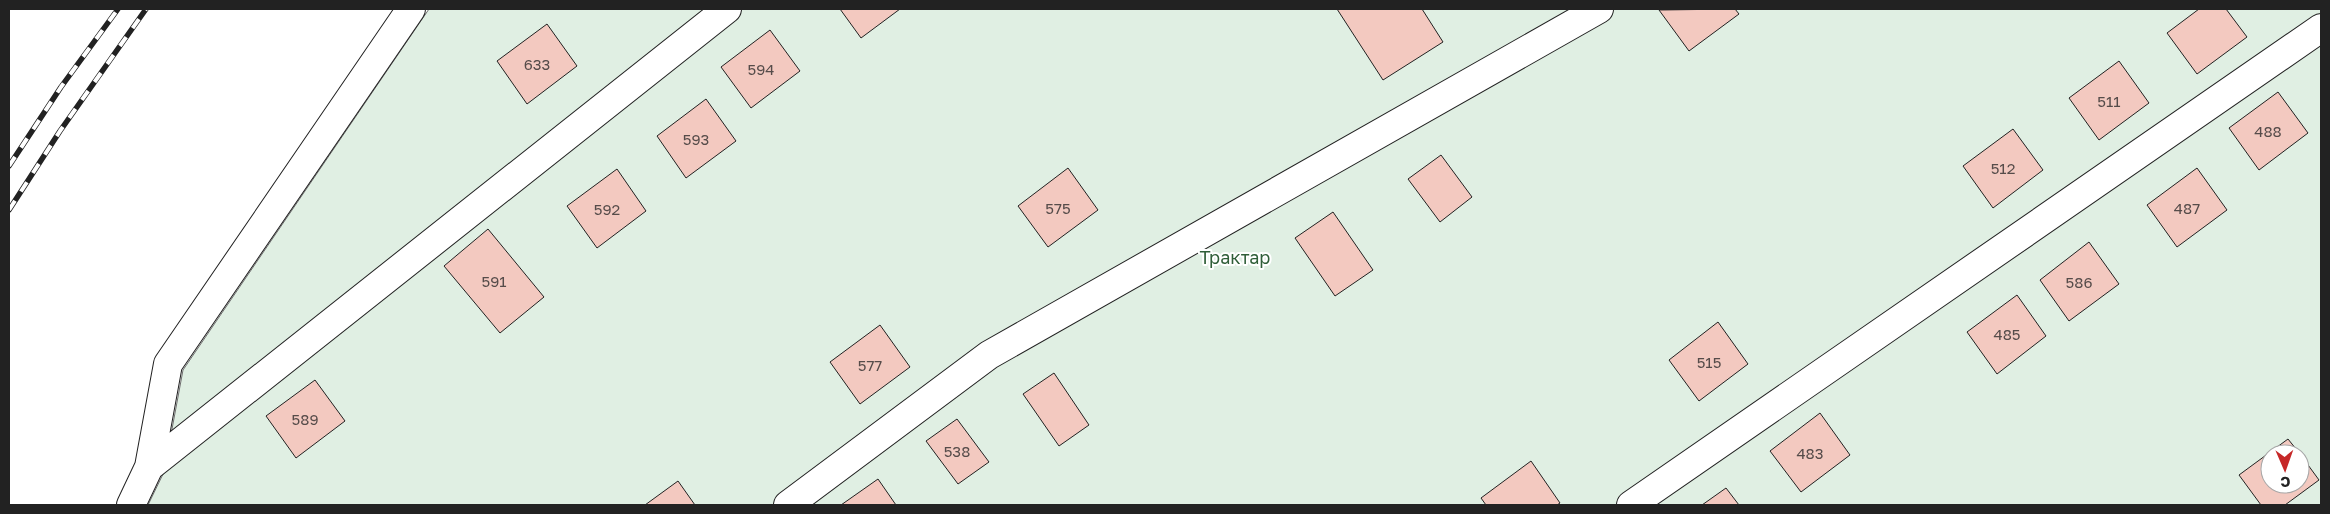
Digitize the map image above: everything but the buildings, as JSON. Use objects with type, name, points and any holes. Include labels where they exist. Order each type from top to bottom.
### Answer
[{"type":"street","points":[[131,505],[149,467],[168,364],[411,9]]},
{"type":"street","points":[[149,467],[727,9]]},
{"type":"street","points":[[788,505],[989,355],[1598,9]]},
{"type":"street","points":[[1631,505],[2321,28]]},
{"type":"green space","name":"Трактар","points":[[429,9],[2321,9],[2321,505],[148,505],[164,472],[183,370]]},
{"type":"railway","points":[[9,166],[61,87],[118,9]]},
{"type":"railway","points":[[9,210],[60,131],[146,9]]}]
